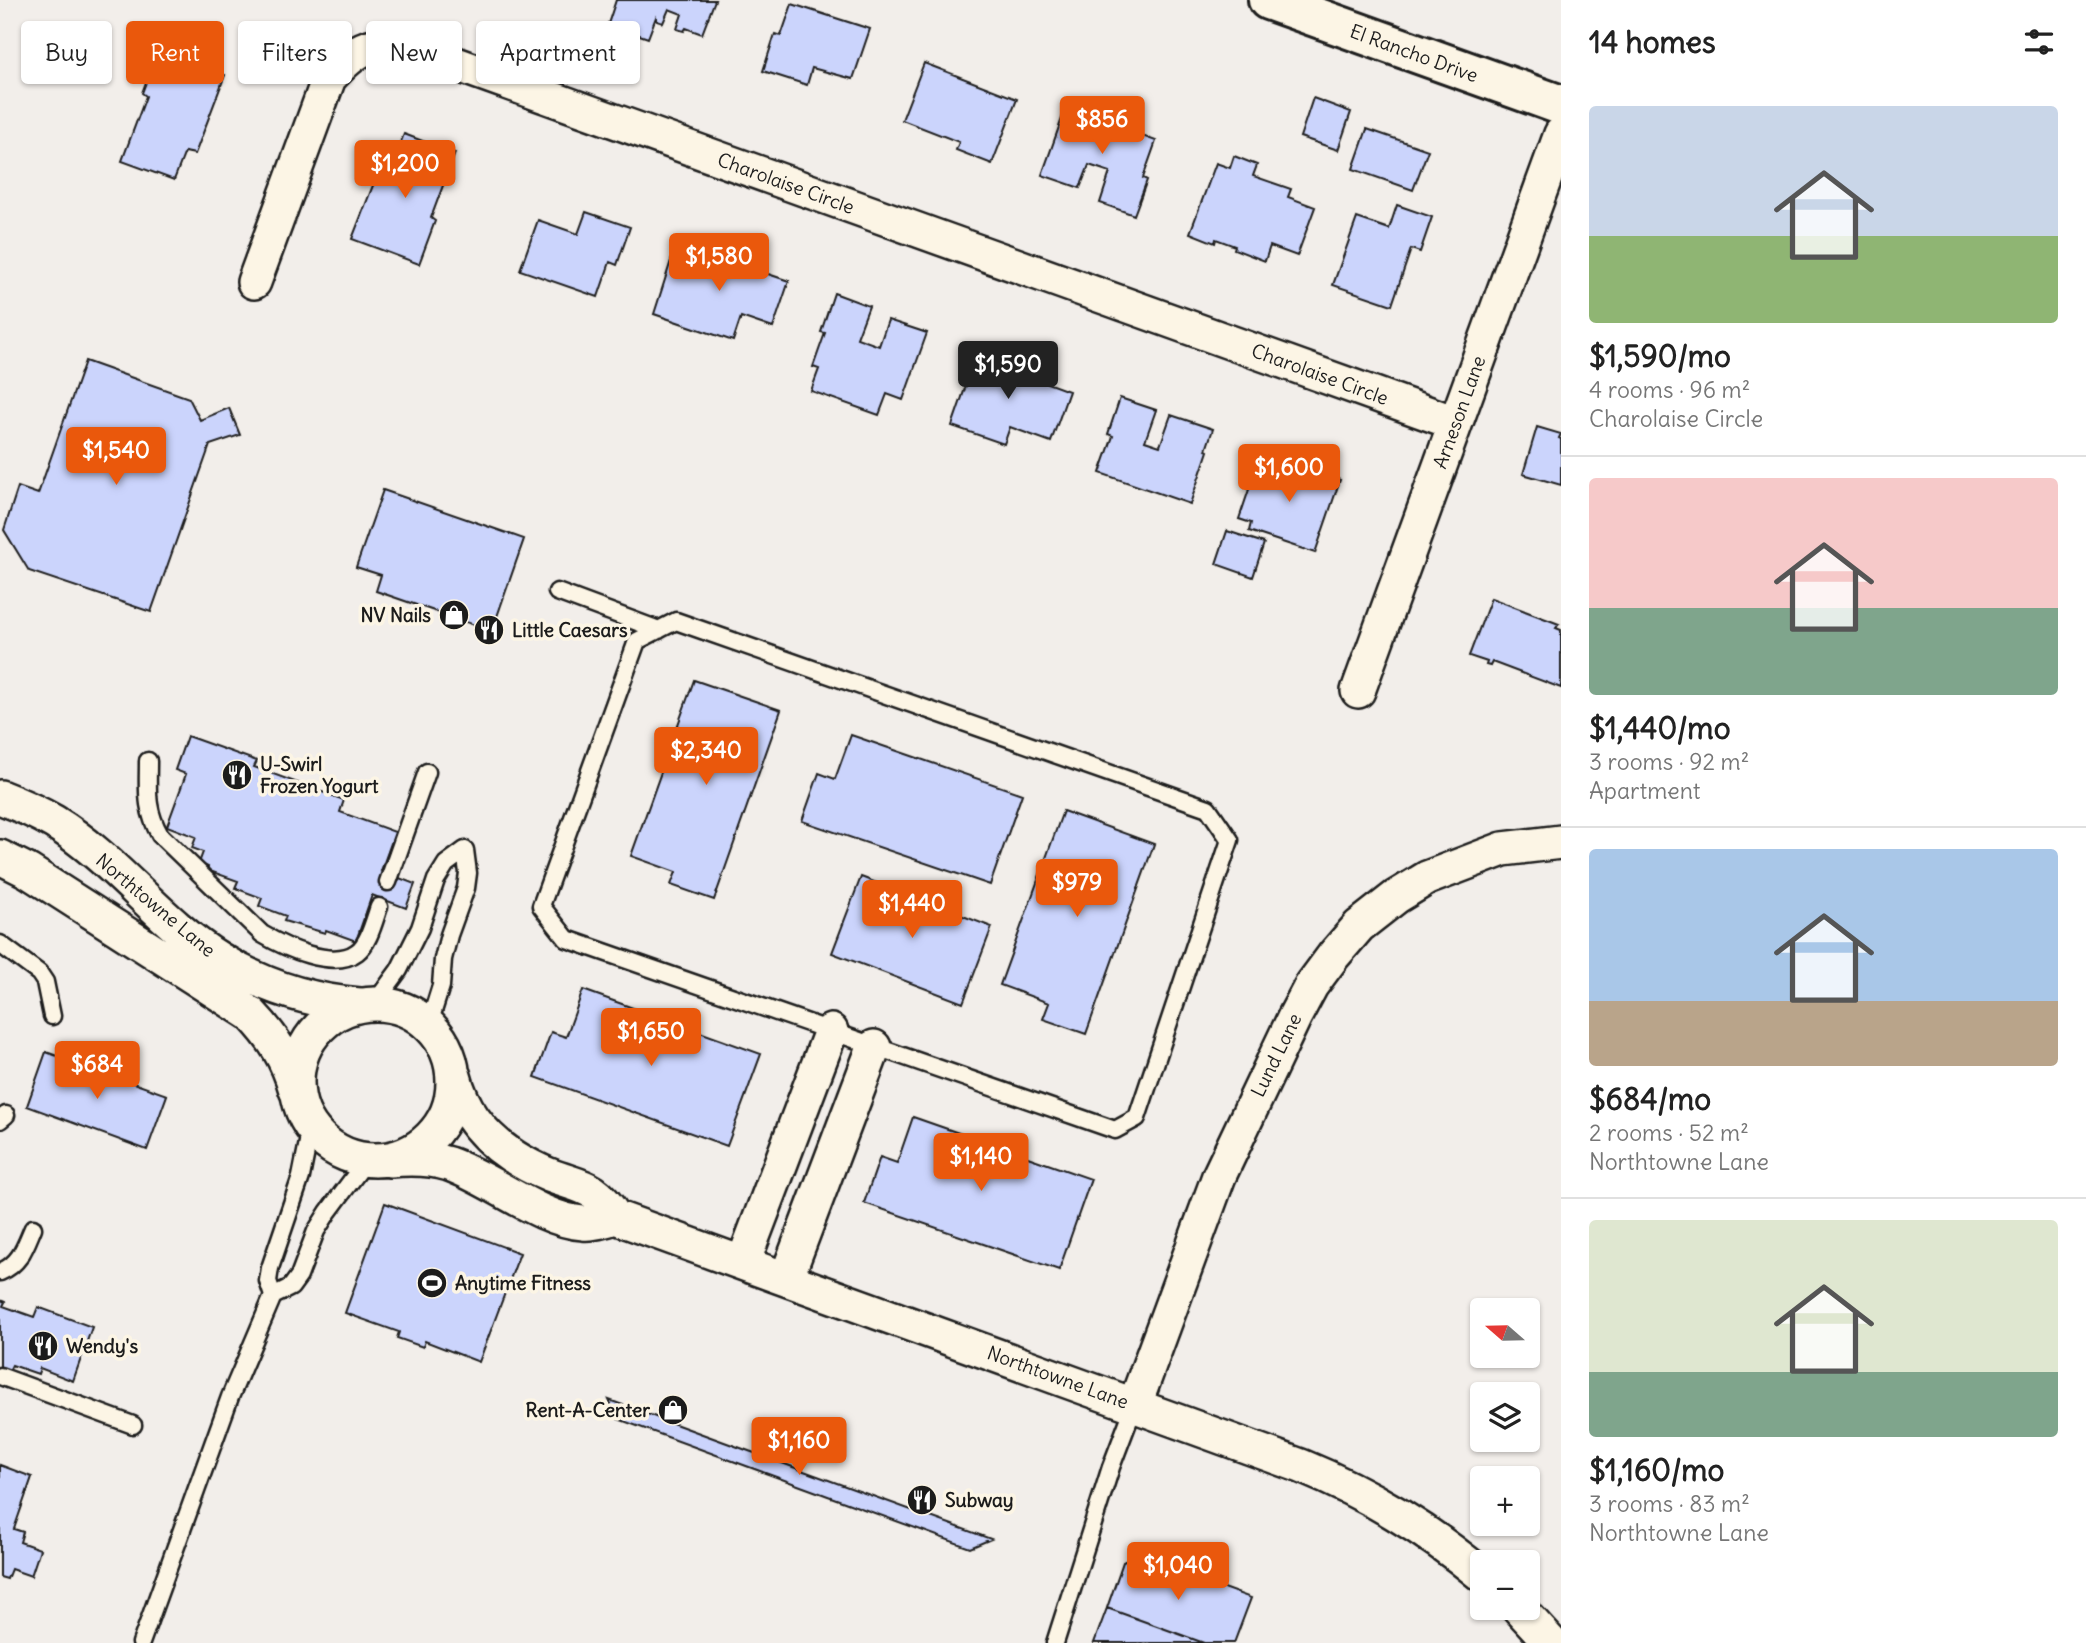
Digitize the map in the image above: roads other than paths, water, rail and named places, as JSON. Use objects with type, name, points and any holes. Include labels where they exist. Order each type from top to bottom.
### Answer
[{"type":"main road","name":"El Rancho Drive","points":[[1268,0],[1561,105]]},
{"type":"street","name":"Charolaise Circle","points":[[254,282],[329,78],[348,57],[371,45],[392,44],[417,50],[1455,423]]},
{"type":"street","name":"Arneson Lane","points":[[1358,691],[1561,134]]},
{"type":"street","name":"Northtowne Lane","points":[[0,797],[62,827],[199,944],[233,967],[292,993],[334,1003],[367,1005]]},
{"type":"street","name":"Lund Lane","points":[[1135,1404],[1219,1176],[1300,1006],[1334,955],[1359,926],[1396,897],[1427,878],[1503,849],[1561,842]]},
{"type":"street","name":"Northtowne Lane","points":[[0,857],[28,871],[251,1014],[273,1037],[285,1058],[305,1113]]},
{"type":"street","points":[[384,1004],[408,1011],[429,1024],[444,1044],[452,1067],[453,1092],[446,1115],[432,1136],[413,1151],[378,1161],[342,1154],[322,1140],[305,1113],[297,1073],[303,1049],[317,1029],[336,1014],[367,1005],[384,1004]]},
{"type":"street","points":[[743,1263],[831,1031]]},
{"type":"street","points":[[786,1279],[874,1047]]},
{"type":"street","name":"Northtowne Lane","points":[[452,1067],[459,1096],[468,1113],[495,1143],[535,1169],[593,1191],[604,1200],[615,1217]]},
{"type":"street","name":"Northtowne Lane","points":[[378,1161],[414,1158],[448,1164],[474,1174],[522,1201],[569,1220],[595,1223],[615,1217],[1135,1404],[1357,1489],[1416,1525],[1470,1566]]},
{"type":"street","points":[[1531,1620],[1551,1643]]},
{"type":"lane","points":[[556,592],[659,630]]},
{"type":"lane","points":[[676,621],[1208,808],[1230,840],[1137,1118],[1115,1130],[567,939],[541,906],[636,641],[659,630],[676,621]]},
{"type":"lane","points":[[148,761],[148,801],[151,819],[160,835],[262,934],[300,951],[326,958],[342,958],[357,953],[365,943],[379,907]]},
{"type":"lane","points":[[388,881],[427,772]]},
{"type":"lane","points":[[367,1005],[398,970],[420,928],[436,880],[446,864],[465,850],[468,873],[466,888],[449,935],[443,959],[441,986],[429,1024]]},
{"type":"lane","points":[[0,944],[39,973],[45,982],[52,1016]]},
{"type":"lane","points":[[274,1296],[268,1280],[270,1268],[301,1177],[305,1113]]},
{"type":"lane","points":[[141,1643],[230,1397],[274,1296],[291,1287],[299,1276],[316,1231],[328,1212],[378,1161]]},
{"type":"lane","points":[[0,1272],[15,1264],[22,1256],[33,1228]]},
{"type":"lane","points":[[0,1376],[133,1425]]},
{"type":"lane","points":[[1055,1643],[1111,1467],[1135,1404]]},
{"type":"place","name":"NV Nails","points":[[454,615]]},
{"type":"place","name":"Little Caesars","points":[[489,630]]},
{"type":"place","name":"U-Swirl Frozen Yogurt","points":[[237,775]]},
{"type":"place","name":"Anytime Fitness","points":[[432,1283]]},
{"type":"place","name":"Wendy's","points":[[43,1346]]},
{"type":"place","name":"Rent-A-Center","points":[[673,1410]]},
{"type":"place","name":"Subway","points":[[922,1500]]}]
